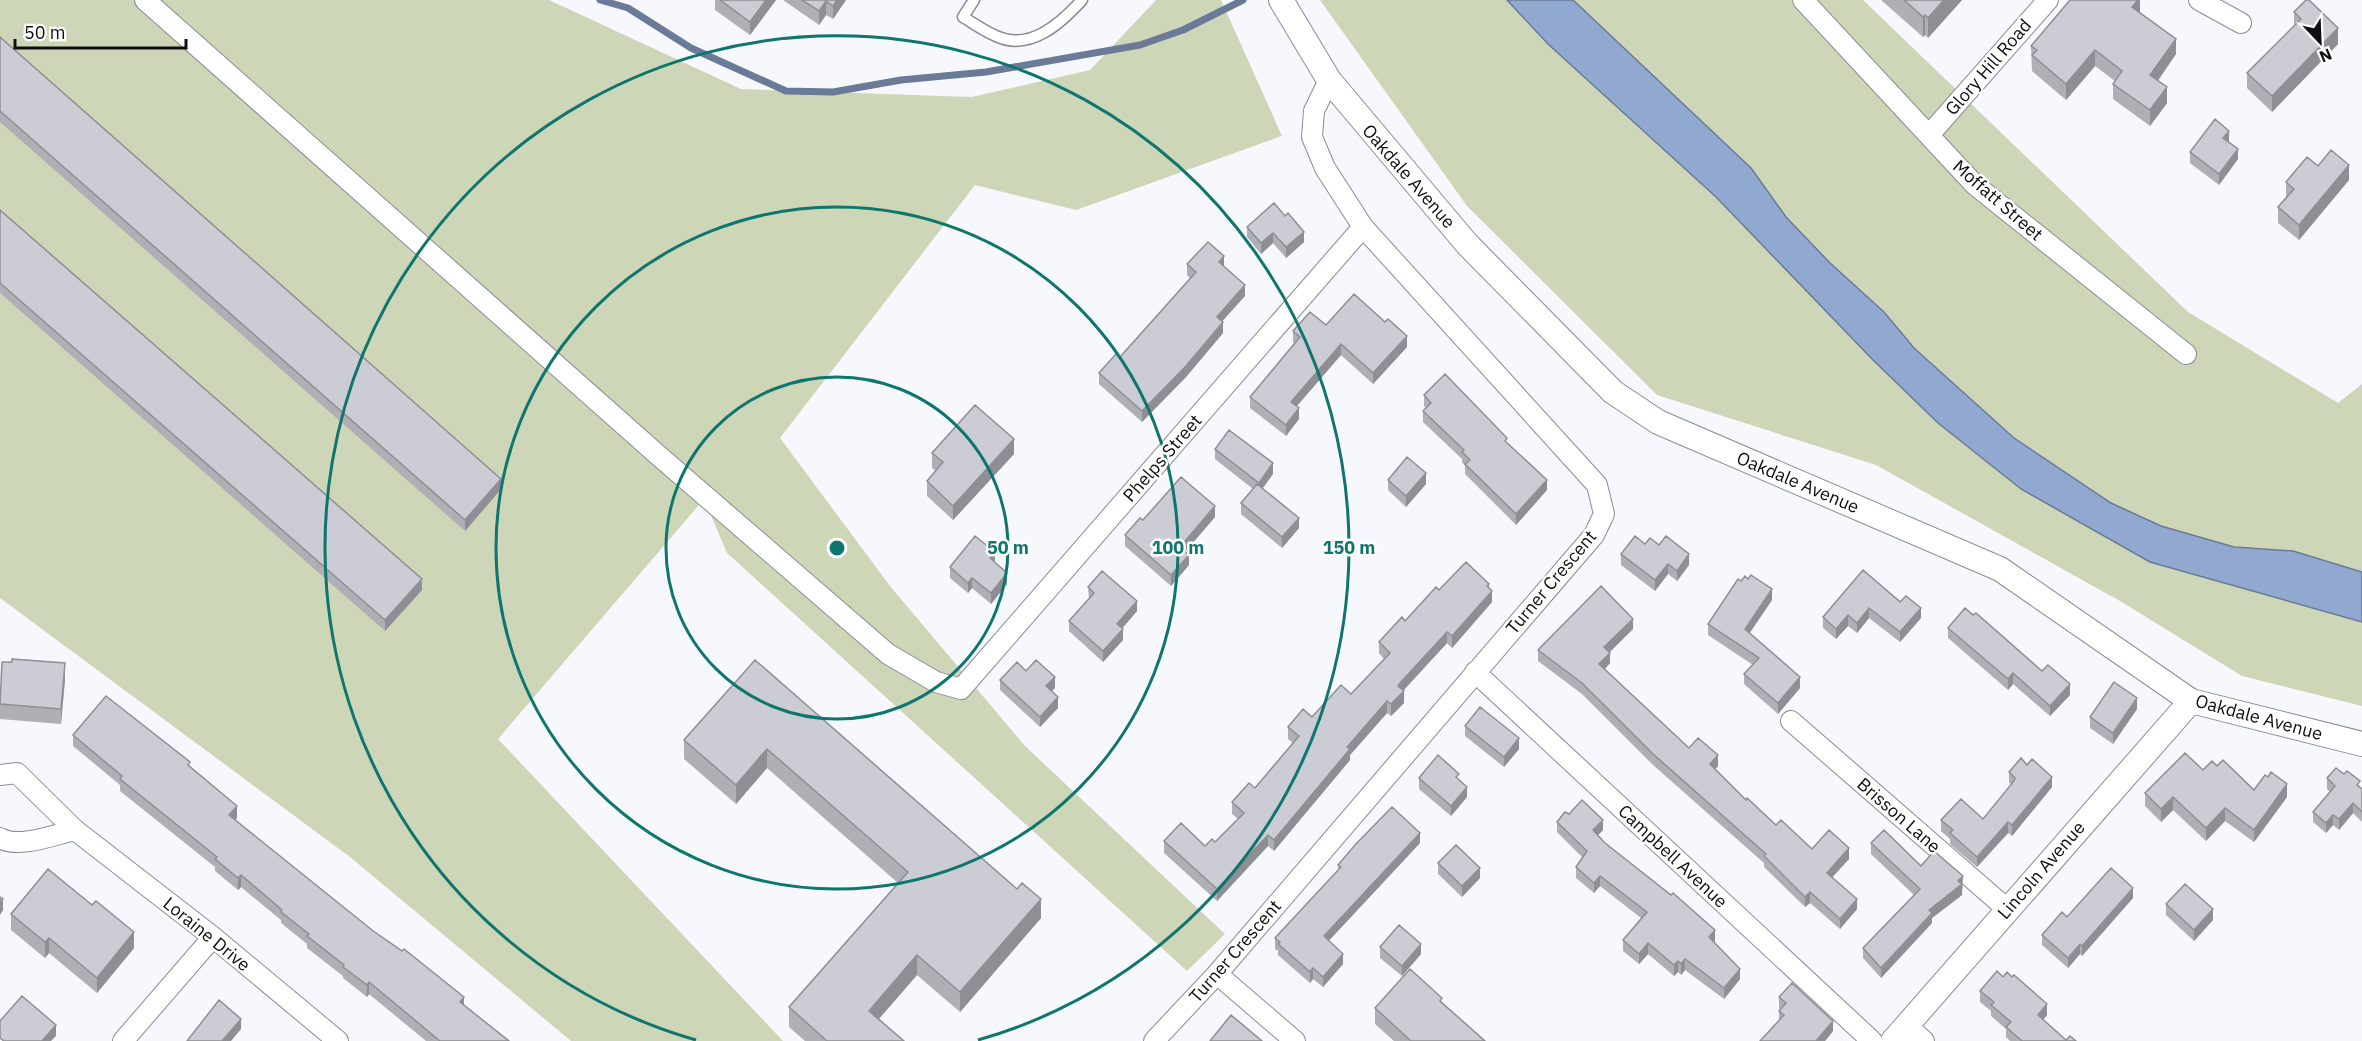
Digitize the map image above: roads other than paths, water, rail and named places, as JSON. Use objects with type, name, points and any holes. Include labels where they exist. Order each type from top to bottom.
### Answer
[{"type":"street","name":"Phelps Street","points":[[145,0],[659,456],[888,654],[936,682],[960,689],[1363,226]]},
{"type":"street","points":[[1281,0],[1329,80]]},
{"type":"street","name":"Moffatt Street","points":[[1803,0],[1975,185],[2186,354]]},
{"type":"street","name":"Glory Hill Road","points":[[1929,135],[2048,0]]},
{"type":"street","points":[[2199,0],[2241,23]]},
{"type":"street","name":"Turner Crescent","points":[[1154,1041],[1217,974],[1594,535],[1604,514],[1597,485],[1363,226],[1325,168],[1312,137],[1314,111],[1329,80]]},
{"type":"street","name":"Oakdale Avenue","points":[[1329,80],[1467,244],[1613,392],[1658,422],[2000,568],[2191,701],[2362,744]]},
{"type":"street","name":"Campbell Avenue","points":[[1475,672],[1872,1041]]},
{"type":"street","name":"Lincoln Avenue","points":[[1908,1036],[2007,909],[2191,701]]},
{"type":"street","name":"Brisson Lane","points":[[1791,720],[2007,909]]},
{"type":"street","name":"Loraine Drive","points":[[0,775],[17,773],[75,830],[213,937],[338,1041]]},
{"type":"street","points":[[0,838],[24,844],[38,838],[75,830]]},
{"type":"street","points":[[123,1041],[213,937]]},
{"type":"street","points":[[1217,974],[1295,1041]]},
{"type":"lane","points":[[974,0],[963,17],[998,38],[1018,39],[1048,32],[1082,0]]},
{"type":"water","points":[[1507,0],[1573,0],[1751,168],[1786,217],[1830,263],[1884,312],[1914,348],[2014,438],[2111,503],[2161,526],[2234,547],[2293,551],[2362,572],[2362,622],[2150,562],[2021,489],[1938,423],[1873,360],[1716,197],[1548,44]]},
{"type":"waterway","points":[[600,0],[628,8],[691,48],[786,91],[833,92],[901,80],[986,72],[1140,45],[1183,30],[1243,0]]}]
